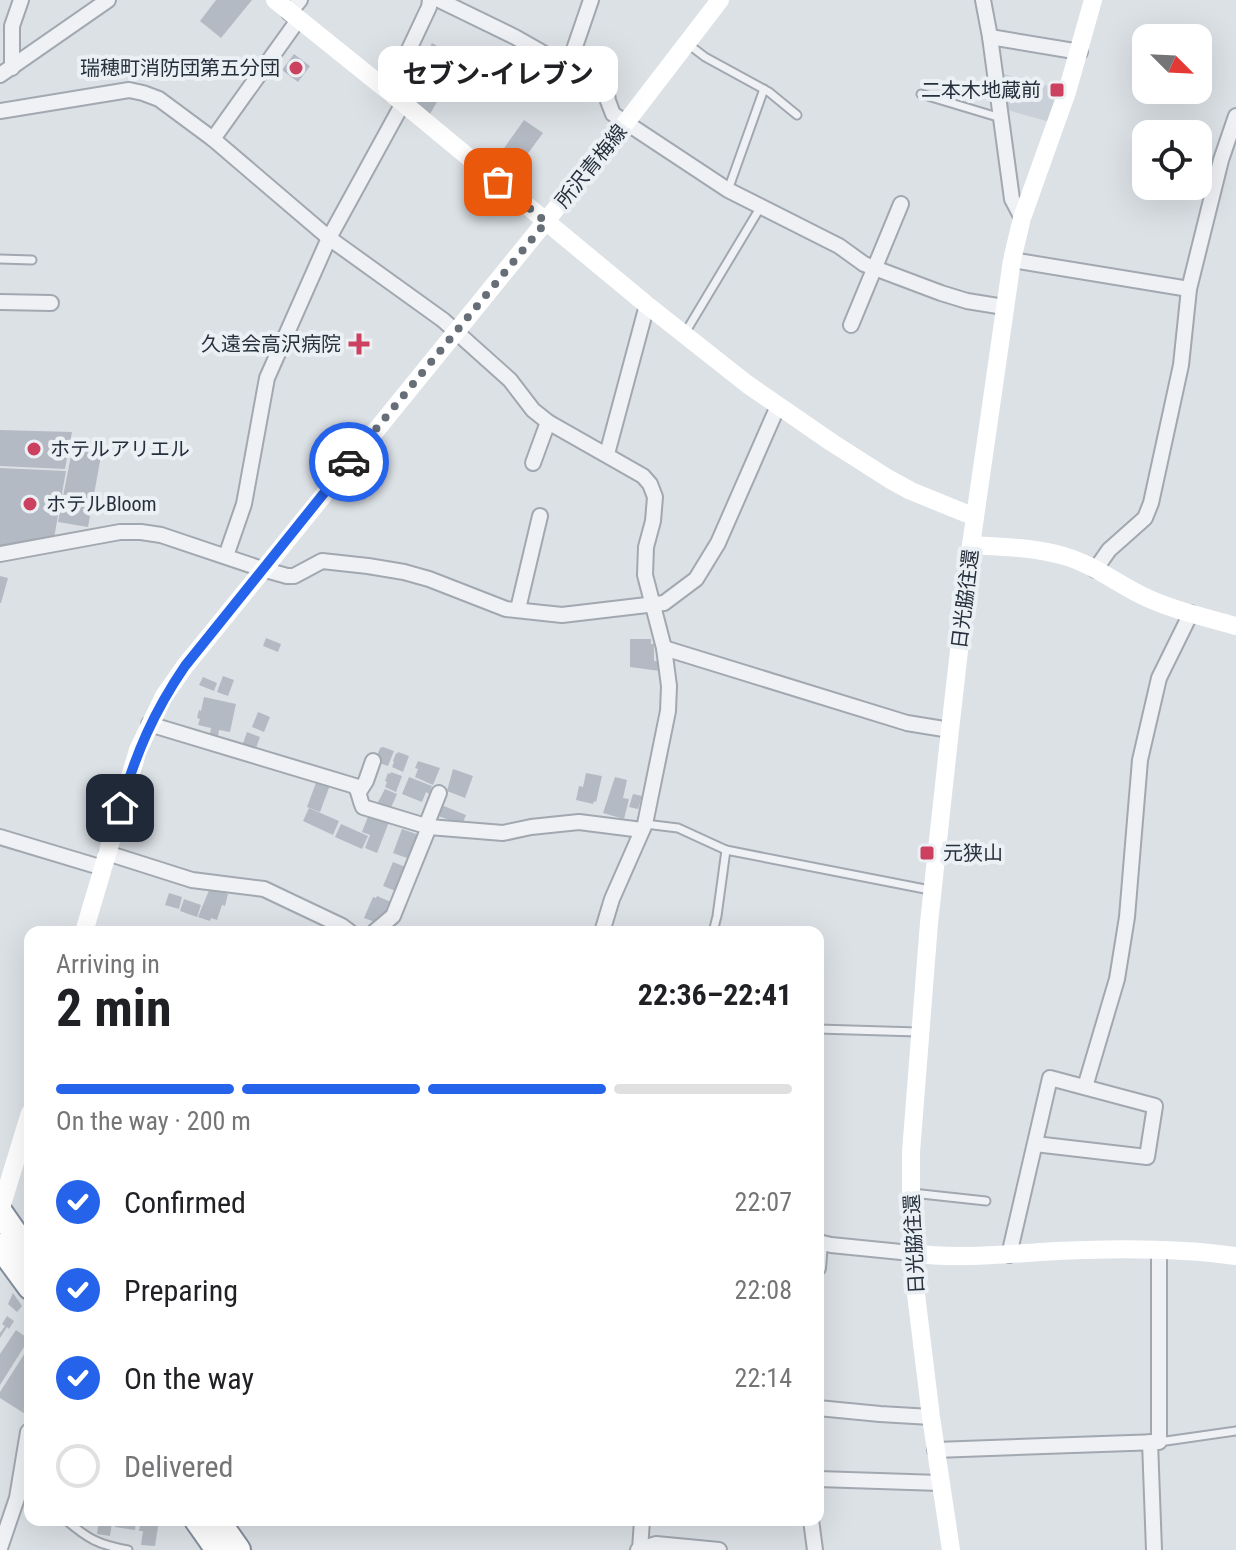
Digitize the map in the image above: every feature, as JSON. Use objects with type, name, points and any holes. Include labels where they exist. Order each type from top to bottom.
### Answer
[{"type":"highway","points":[[0,1212],[24,1246]]},
{"type":"highway","points":[[0,1246],[24,1279]]},
{"type":"highway","points":[[201,1526],[217,1550]]},
{"type":"highway","points":[[221,1526],[238,1550]]},
{"type":"main road","name":"所沢青梅線","points":[[86,926],[138,750],[164,696],[262,569],[627,121],[720,0]]},
{"type":"main road","name":"日光脇往還","points":[[951,1550],[935,1450],[911,1253],[911,1152],[920,1031],[971,545],[1004,307],[1022,218],[1080,52],[1093,0]]},
{"type":"main road","points":[[291,8],[647,305],[778,406],[889,479],[975,517]]},
{"type":"main road","points":[[971,545],[1040,550],[1079,561],[1144,596],[1236,626]]},
{"type":"main road","points":[[0,1212],[24,1133]]},
{"type":"main road","points":[[911,1253],[957,1257],[1159,1250],[1236,1256]]},
{"type":"street","points":[[6,71],[12,26],[21,0]]},
{"type":"street","points":[[6,71],[108,0]]},
{"type":"street","points":[[226,556],[244,504],[267,378],[396,97],[430,0]]},
{"type":"street","points":[[439,0],[606,86],[613,114],[760,208],[839,246],[864,264],[967,301],[1004,307]]},
{"type":"street","points":[[568,67],[591,0]]},
{"type":"street","points":[[983,0],[1012,199],[1022,218]]},
{"type":"street","points":[[213,139],[291,8]]},
{"type":"street","points":[[990,37],[1080,52]]},
{"type":"street","points":[[0,111],[129,90],[159,99],[213,139],[329,238],[457,331],[510,380],[533,410],[548,422],[607,454],[643,476],[650,484],[656,505],[645,575],[664,648],[669,686],[668,711],[644,827],[612,899],[604,926]]},
{"type":"street","points":[[1095,570],[1109,550],[1145,518],[1151,503],[1181,365],[1189,289],[1221,160],[1236,116]]},
{"type":"street","points":[[851,325],[901,204]]},
{"type":"street","points":[[1012,260],[1189,289]]},
{"type":"street","points":[[0,302],[51,303]]},
{"type":"street","points":[[607,454],[647,305]]},
{"type":"street","points":[[0,554],[120,532],[161,535],[262,569],[294,576],[322,561],[368,566],[429,579],[506,609],[562,615],[664,603],[696,579],[718,543],[778,406]]},
{"type":"street","points":[[533,463],[548,422]]},
{"type":"street","points":[[518,609],[540,516]]},
{"type":"street","points":[[1085,1087],[1117,979],[1127,917],[1140,760],[1159,678],[1191,613]]},
{"type":"street","points":[[664,648],[907,723],[950,730]]},
{"type":"street","points":[[149,724],[355,786],[359,792]]},
{"type":"street","points":[[373,761],[359,792],[363,807],[427,826],[503,833],[579,822],[644,827]]},
{"type":"street","points":[[381,926],[393,916],[439,793]]},
{"type":"street","points":[[0,837],[192,880],[264,889],[342,926]]},
{"type":"street","points":[[1009,1255],[1050,1078],[1155,1106],[1147,1157],[1035,1144]]},
{"type":"street","points":[[824,1243],[911,1253]]},
{"type":"street","points":[[1154,1550],[1159,1250]]},
{"type":"street","points":[[824,1409],[931,1417]]},
{"type":"street","points":[[935,1450],[1154,1442]]},
{"type":"street","points":[[824,1479],[940,1483]]},
{"type":"street","points":[[0,1548],[23,1499]]},
{"type":"street","points":[[641,1526],[639,1550],[656,1544],[719,1550]]},
{"type":"street","points":[[812,1526],[815,1550]]},
{"type":"lane","points":[[688,44],[705,57],[764,89],[797,115]]},
{"type":"lane","points":[[728,190],[764,89]]},
{"type":"lane","points":[[921,94],[1001,118]]},
{"type":"lane","points":[[684,335],[760,208]]},
{"type":"lane","points":[[0,259],[32,260]]},
{"type":"lane","points":[[644,827],[678,828],[726,850],[933,890]]},
{"type":"lane","points":[[714,926],[726,850]]},
{"type":"lane","points":[[824,1029],[920,1031]]},
{"type":"lane","points":[[910,1193],[986,1201]]},
{"type":"lane","points":[[1154,1442],[1236,1431]]},
{"type":"lane","points":[[73,1526],[86,1537],[128,1550]]},
{"type":"shaded area","points":[[1000,73],[1060,89],[1050,122],[1004,109]]},
{"type":"building","points":[[216,0],[252,0],[221,38],[200,21]]},
{"type":"building","points":[[432,43],[461,60],[430,114],[407,94]]},
{"type":"building","name":"瑞穂町消防団第五分団","points":[[294,54],[310,66],[298,82],[282,70]]},
{"type":"building","points":[[524,120],[543,133],[520,164],[502,151]]},
{"type":"building","name":"ホテルアリエル","points":[[0,430],[72,432],[65,469],[0,466]]},
{"type":"building","points":[[74,440],[109,447],[107,457],[101,456],[88,527],[58,522]]},
{"type":"building","name":"ホテルBloom","points":[[0,468],[66,471],[54,538],[0,550]]},
{"type":"building","points":[[0,576],[8,578],[1,603],[0,603]]},
{"type":"building","points":[[266,638],[281,644],[278,652],[263,646]]},
{"type":"building","points":[[630,639],[651,639],[654,661],[660,661],[660,671],[630,667]]},
{"type":"building","points":[[223,676],[234,680],[228,696],[217,692]]},
{"type":"building","points":[[203,677],[217,683],[214,691],[199,685]]},
{"type":"building","points":[[204,697],[236,704],[230,732],[219,730],[218,736],[210,734],[211,728],[198,725],[200,719],[197,718]]},
{"type":"building","points":[[258,712],[270,717],[264,732],[252,727]]},
{"type":"building","points":[[247,732],[260,737],[255,751],[242,746]]},
{"type":"building","points":[[380,748],[394,751],[388,766],[377,762]]},
{"type":"building","points":[[398,752],[409,756],[403,772],[392,767]]},
{"type":"building","points":[[418,761],[440,768],[433,785],[415,777]]},
{"type":"building","points":[[453,769],[473,776],[465,798],[447,791]]},
{"type":"building","points":[[388,773],[402,776],[396,792],[385,787]]},
{"type":"building","points":[[586,773],[602,776],[593,804],[576,800]]},
{"type":"building","points":[[409,777],[432,786],[422,802],[402,794]]},
{"type":"building","points":[[615,777],[627,780],[623,798],[629,799],[624,819],[603,813]]},
{"type":"building","points":[[317,780],[330,785],[320,812],[307,807]]},
{"type":"building","points":[[385,789],[397,794],[390,810],[377,804]]},
{"type":"building","points":[[633,794],[642,796],[638,809],[629,807]]},
{"type":"building","points":[[439,804],[466,815],[462,825],[436,815]]},
{"type":"building","points":[[309,808],[339,821],[333,835],[303,821]]},
{"type":"building","points":[[369,814],[389,822],[377,853],[365,848],[370,835],[362,832]]},
{"type":"building","points":[[341,824],[368,836],[362,849],[335,837]]},
{"type":"building","points":[[402,829],[419,835],[412,855],[409,854],[407,858],[393,853]]},
{"type":"building","points":[[393,862],[408,868],[398,892],[383,886]]},
{"type":"building","points":[[210,888],[228,894],[217,920],[211,918],[210,921],[198,917]]},
{"type":"building","points":[[169,893],[182,897],[179,909],[165,905]]},
{"type":"building","points":[[373,897],[391,902],[380,924],[364,918]]},
{"type":"building","points":[[184,899],[201,905],[197,917],[180,911]]},
{"type":"building","points":[[13,1293],[22,1306],[17,1312],[8,1304]]},
{"type":"building","points":[[7,1316],[14,1321],[0,1338],[5,1326],[2,1324]]},
{"type":"building","points":[[16,1330],[24,1336],[24,1347],[0,1385],[0,1354]]},
{"type":"building","points":[[24,1354],[24,1413],[0,1398],[0,1392]]},
{"type":"building","points":[[98,1526],[111,1526],[110,1536],[97,1534]]},
{"type":"building","points":[[115,1526],[135,1526],[135,1530]]},
{"type":"building","points":[[140,1526],[158,1526],[155,1546],[141,1545],[143,1531],[139,1531]]},
{"type":"way so far","points":[[349,462],[546,222],[498,182]]},
{"type":"place","name":"瑞穂町消防団第五分団","points":[[296,68]]},
{"type":"place","name":"二本木地蔵前","points":[[1057,90]]},
{"type":"place","name":"セブン-イレブン","points":[[498,182]]},
{"type":"place","name":"久遠会高沢病院","points":[[359,344]]},
{"type":"place","name":"ホテルアリエル","points":[[34,449]]},
{"type":"place","name":"ホテルBloom","points":[[30,504]]},
{"type":"place","name":"元狭山","points":[[927,853]]},
{"type":"route","points":[[120,808],[138,750],[164,696],[349,462]]}]
